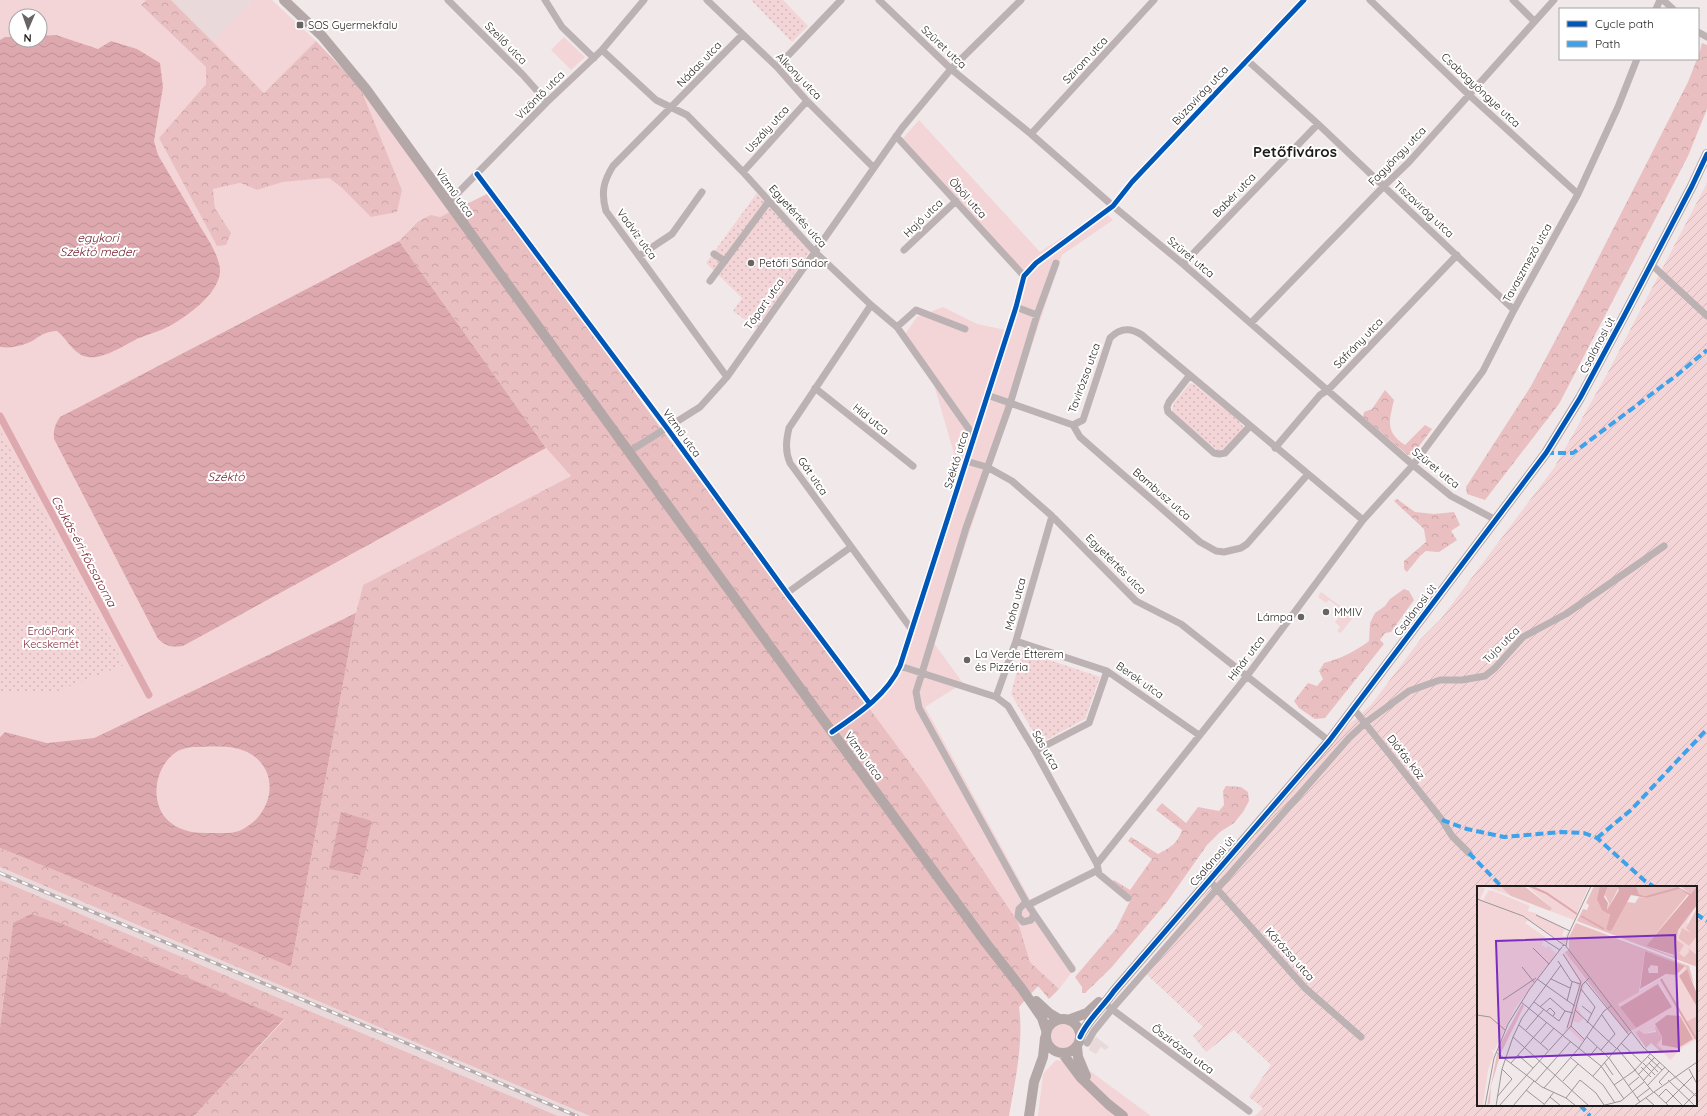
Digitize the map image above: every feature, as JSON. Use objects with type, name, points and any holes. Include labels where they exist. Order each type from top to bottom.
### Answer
[{"type":"main road","name":"Vízmű utca","points":[[284,0],[322,36],[362,84],[832,732],[986,943],[1022,989]]},
{"type":"main road","name":"Csalánosi út","points":[[1064,1020],[1087,1013],[1114,991],[1329,741],[1546,453],[1576,404],[1692,186],[1707,154]]},
{"type":"main road","points":[[1022,989],[1049,1012],[1077,1027],[1081,1042],[1078,1057],[1082,1069],[1093,1088]]},
{"type":"main road","points":[[1022,989],[1042,1018],[1050,1048],[1059,1053],[1081,1078],[1123,1116]]},
{"type":"main road","name":"Csalánosi út","points":[[1081,1042],[1087,1024],[1108,1007],[1114,991]]},
{"type":"main road","points":[[1029,1116],[1037,1071],[1043,1057],[1046,1034],[1051,1023],[1064,1020]]},
{"type":"main road","points":[[1037,1071],[1059,1053],[1071,1052],[1081,1042]]},
{"type":"street","name":"Szellő utca","points":[[448,0],[523,75],[547,102]]},
{"type":"street","points":[[545,0],[562,27],[594,58]]},
{"type":"street","name":"Vízöntő utca","points":[[448,204],[547,102],[602,50],[644,0]]},
{"type":"street","name":"Alkony utca","points":[[708,0],[776,67],[807,101],[873,167]]},
{"type":"street","points":[[776,67],[841,0]]},
{"type":"street","name":"Szüret utca","points":[[879,0],[951,69],[1031,134],[1113,206],[1183,264],[1413,465],[1451,496],[1496,520]]},
{"type":"street","name":"Tópart utca","points":[[630,452],[700,407],[727,376],[896,136],[951,69],[1021,0]]},
{"type":"street","name":"Szirom utca","points":[[1031,134],[1154,0]]},
{"type":"street","name":"Búzavirág utca","points":[[1113,206],[1132,182],[1304,0]]},
{"type":"street","name":"Csabagyöngye utca","points":[[1370,0],[1468,94],[1578,194]]},
{"type":"street","points":[[1513,0],[1534,21]]},
{"type":"street","name":"Fagyöngy utca","points":[[1251,323],[1409,162],[1468,94],[1554,0]]},
{"type":"street","points":[[1663,0],[1672,8]]},
{"type":"street","name":"Nádas utca","points":[[672,107],[742,35]]},
{"type":"street","name":"Egyetértés utca","points":[[602,50],[656,100],[687,115],[743,172],[814,251],[896,327],[971,432],[975,434]]},
{"type":"street","name":"Tiszavirág utca","points":[[1247,60],[1318,124],[1514,310]]},
{"type":"street","name":"Tavaszmező utca","points":[[1413,465],[1483,371],[1514,310],[1578,194],[1618,107],[1637,60]]},
{"type":"street","name":"Uszály utca","points":[[743,172],[807,101]]},
{"type":"street","name":"Vadvíz utca","points":[[672,107],[613,166],[606,177],[602,188],[603,199],[606,210],[727,376]]},
{"type":"street","name":"Babér utca","points":[[1183,264],[1318,124]]},
{"type":"street","name":"Öböl utca","points":[[896,136],[1024,276]]},
{"type":"street","name":"Vízmű utca","points":[[477,174],[667,428],[870,704]]},
{"type":"street","points":[[639,256],[672,234],[702,192]]},
{"type":"street","points":[[710,281],[769,201]]},
{"type":"street","name":"Hajó utca","points":[[904,250],[956,201]]},
{"type":"street","name":"Széktó utca","points":[[832,732],[870,704],[891,682],[900,666],[1016,307],[1024,276],[1036,263],[1113,206]]},
{"type":"street","points":[[714,254],[725,261]]},
{"type":"street","name":"Sáfrány utca","points":[[1275,448],[1320,395],[1328,390],[1457,255]]},
{"type":"street","points":[[1056,263],[1037,315],[1010,404],[955,562],[916,692],[919,708],[1027,904],[1072,970]]},
{"type":"street","points":[[1651,264],[1707,316]]},
{"type":"street","name":"Gát utca","points":[[871,305],[789,428],[786,443],[787,455],[790,463],[912,630]]},
{"type":"street","points":[[1016,307],[1037,315]]},
{"type":"street","points":[[896,327],[916,310],[965,329]]},
{"type":"street","name":"Tavirózsa utca","points":[[1073,425],[1083,420],[1110,338],[1117,331],[1128,329],[1138,333],[1190,375],[1275,448],[1363,520]]},
{"type":"street","points":[[1190,375],[1169,402],[1167,407],[1168,412],[1214,453],[1219,454],[1225,452],[1250,426]]},
{"type":"street","name":"Híd utca","points":[[815,388],[913,466]]},
{"type":"street","points":[[987,395],[1073,425]]},
{"type":"street","name":"Bambusz utca","points":[[1073,425],[1080,437],[1123,476],[1200,542],[1216,551],[1224,552],[1234,550],[1247,544],[1308,474]]},
{"type":"street","name":"Egyetértés utca","points":[[966,461],[987,467],[1012,481],[1052,516],[1136,601],[1181,624],[1329,741]]},
{"type":"street","name":"Hínár utca","points":[[1097,867],[1247,676],[1363,520],[1413,465]]},
{"type":"street","name":"Moha utca","points":[[996,697],[1016,641],[1052,516]]},
{"type":"street","name":"Tuja utca","points":[[1108,1007],[1217,889],[1344,743],[1365,723],[1409,691],[1435,681],[1462,680],[1485,676],[1495,668],[1523,637],[1566,614],[1664,546]]},
{"type":"street","points":[[787,593],[851,547]]},
{"type":"street","name":"Berek utca","points":[[1016,641],[1106,671],[1200,735]]},
{"type":"street","name":"Sás utca","points":[[900,666],[996,697],[1008,706],[1035,751],[1097,867],[1099,874],[1128,898]]},
{"type":"street","points":[[1035,751],[1089,723],[1106,671]]},
{"type":"street","name":"Diófás köz","points":[[1353,708],[1442,820],[1452,836],[1469,853]]},
{"type":"street","points":[[1034,914],[1031,920],[1023,922],[1018,916],[1019,909],[1027,904],[1097,867]]},
{"type":"street","name":"Kőrózsa utca","points":[[1209,880],[1304,988],[1362,1037]]},
{"type":"street","name":"Őszirózsa utca","points":[[1108,1007],[1249,1111]]},
{"type":"shaded area","points":[[171,0],[253,0],[213,42]]},
{"type":"shaded area","points":[[0,867],[590,1116],[558,1116],[0,880]]},
{"type":"shaded area","points":[[1096,1037],[1109,1047],[1105,1050],[1101,1047],[1096,1054],[1089,1050],[1090,1043]]},
{"type":"green space","points":[[0,0],[146,0],[141,5],[206,67],[206,84],[159,138],[231,233],[215,208],[213,189],[240,183],[257,190],[283,182],[329,178],[342,188],[402,190],[360,87],[451,213],[440,217],[418,220],[399,241],[60,417],[55,427],[54,439],[158,639],[174,647],[183,646],[546,448],[571,476],[363,585],[356,613],[94,738],[47,743],[5,732],[0,737]]},
{"type":"green space","points":[[146,0],[171,0],[264,93],[316,41],[360,87],[402,190],[397,212],[371,217],[342,188],[329,178],[283,182],[257,190],[240,183],[213,189],[215,208],[231,233],[226,245],[217,246],[159,138],[206,84],[206,67],[141,5]]},
{"type":"green space","points":[[253,0],[272,0],[316,41],[264,93],[213,42]]},
{"type":"green space","points":[[751,0],[783,0],[808,26],[792,42]]},
{"type":"green space","points":[[564,37],[585,57],[571,70],[551,50]]},
{"type":"green space","points":[[1702,43],[1707,45],[1707,109],[1688,156],[1559,404],[1485,500],[1467,494],[1466,487],[1531,386],[1580,294],[1688,82],[1697,60],[1699,60]]},
{"type":"green space","points":[[919,120],[1040,252],[1103,211],[1113,220],[1062,255],[933,642],[963,683],[925,707],[1043,923],[1076,967],[1059,989],[1030,962],[1018,922],[924,782],[866,705],[887,683],[897,667],[960,474],[934,385],[903,337],[917,317],[943,307],[977,324],[1006,330],[1020,276],[899,143]]},
{"type":"green space","points":[[1707,183],[1707,1116],[1255,1116],[1263,1108],[1249,1097],[1271,1065],[1234,1030],[1206,1052],[1193,1036],[1203,1027],[1142,970],[1344,729],[1371,705],[1420,640],[1440,620],[1554,468],[1607,374]]},
{"type":"green space","points":[[493,191],[643,404],[924,782],[1018,922],[1030,962],[1059,989],[1049,999],[1038,986],[1019,1007],[1020,1048],[1009,1116],[590,1116],[0,867],[0,848],[291,967],[356,613],[363,585],[571,476],[546,448],[399,241],[418,221],[431,215],[440,217]]},
{"type":"green space","points":[[757,193],[810,251],[757,328],[733,311],[742,298],[706,263]]},
{"type":"green space","points":[[1190,383],[1195,385],[1239,421],[1244,428],[1225,449],[1217,450],[1172,412],[1174,403]]},
{"type":"green space","points":[[1385,390],[1394,400],[1390,420],[1391,431],[1405,445],[1425,425],[1432,429],[1413,454],[1408,455],[1363,417],[1364,412],[1372,409]]},
{"type":"green space","name":"ErdőPark Kecskemét","points":[[0,430],[124,665],[55,692],[10,691],[0,695]]},
{"type":"green space","points":[[1397,499],[1415,512],[1434,514],[1454,512],[1460,525],[1451,531],[1457,540],[1439,552],[1426,551],[1407,572],[1404,569],[1404,561],[1426,542],[1424,529],[1394,501]]},
{"type":"green space","points":[[1404,589],[1409,591],[1414,600],[1391,632],[1385,633],[1380,640],[1384,644],[1325,718],[1315,719],[1299,708],[1294,701],[1308,683],[1317,686],[1323,679],[1319,671],[1324,663],[1348,654],[1369,641],[1370,623],[1375,613],[1385,606],[1390,599]]},
{"type":"green space","points":[[1321,592],[1354,616],[1341,633],[1337,631],[1340,627],[1335,622],[1344,611],[1329,600],[1326,603],[1318,597]]},
{"type":"green space","points":[[1022,651],[1100,677],[1085,719],[1040,743],[1011,694]]},
{"type":"green space","points":[[220,746],[241,749],[258,760],[265,769],[269,780],[267,802],[261,813],[253,822],[240,831],[221,833],[185,830],[175,826],[163,815],[157,797],[157,787],[162,768],[175,753],[192,747]]},
{"type":"green space","points":[[1226,786],[1241,787],[1248,792],[1249,801],[1243,812],[1234,823],[1220,832],[1207,845],[1167,902],[1111,968],[1085,993],[1082,993],[1082,987],[1075,977],[1116,929],[1131,899],[1111,883],[1114,880],[1130,890],[1152,859],[1128,841],[1131,837],[1158,854],[1163,852],[1176,842],[1182,830],[1156,810],[1162,803],[1186,823],[1198,807],[1219,811],[1224,805],[1223,791]]},
{"type":"green space","points":[[0,880],[558,1116],[194,1116],[284,1020],[13,923],[0,1028]]},
{"type":"green space","points":[[1062,1024],[1072,1027],[1075,1037],[1072,1047],[1062,1050],[1052,1047],[1049,1037],[1052,1027]]},
{"type":"green space","points":[[1056,1060],[1066,1061],[1085,1081],[1090,1071],[1151,1116],[1038,1116],[1043,1074]]},
{"type":"water","name":"egykori Széktó meder","points":[[56,35],[98,49],[111,41],[137,49],[160,63],[163,87],[154,141],[158,155],[211,245],[217,257],[220,269],[219,278],[214,288],[199,306],[189,314],[161,330],[139,338],[107,354],[94,357],[83,356],[71,347],[57,331],[42,334],[22,345],[0,347],[0,40],[8,37],[8,48],[48,48],[48,36]]},
{"type":"water","name":"Széktó","points":[[399,241],[546,448],[183,646],[169,646],[158,639],[54,439],[54,430],[58,420],[60,417]]},
{"type":"water","points":[[356,613],[291,967],[0,848],[0,737],[5,732],[47,743],[94,738]],"holes":[[[213,746],[240,749],[258,760],[265,769],[269,780],[269,791],[267,802],[261,813],[253,822],[236,832],[202,833],[191,832],[175,826],[163,815],[157,797],[157,787],[162,768],[177,752],[192,747]]]},
{"type":"water","points":[[341,812],[372,821],[360,875],[329,869]]},
{"type":"water","points":[[31,914],[58,922],[284,1019],[194,1116],[0,1116],[0,1028],[13,923]]},
{"type":"waterway","name":"Csukás-éri-főcsatorna","points":[[0,416],[149,695]]},
{"type":"railway","points":[[0,873],[577,1116]]},
{"type":"marked path","points":[[1546,453],[1573,453],[1677,375],[1707,350]]},
{"type":"marked path","points":[[1597,838],[1631,810],[1707,729]]},
{"type":"marked path","points":[[1442,820],[1467,829],[1504,837],[1562,832],[1584,833],[1597,838],[1652,886]]},
{"type":"marked path","points":[[1469,853],[1501,886]]},
{"type":"marked path","points":[[1697,915],[1707,921]]},
{"type":"marked path","points":[[1581,1106],[1590,1116]]},
{"type":"cycle path","points":[[832,732],[862,711],[880,695],[888,686],[900,666],[1016,307],[1024,276],[1036,263],[1113,206],[1132,182],[1304,0]]},
{"type":"cycle path","points":[[1080,1037],[1091,1019],[1114,991],[1329,741],[1546,453],[1580,398],[1692,186],[1707,154]]},
{"type":"cycle path","points":[[477,174],[667,428],[789,596],[870,704]]},
{"type":"place","name":"SOS Gyermekfalu","points":[[300,25]]},
{"type":"place","name":"Petőfi Sándor","points":[[751,263]]},
{"type":"place","name":"MMIV","points":[[1326,612]]},
{"type":"place","name":"Lámpa","points":[[1301,617]]},
{"type":"place","name":"La Verde Étterem és Pizzéria","points":[[967,660]]},
{"type":"district","name":"Petőfiváros","points":[[1295,151]]}]
